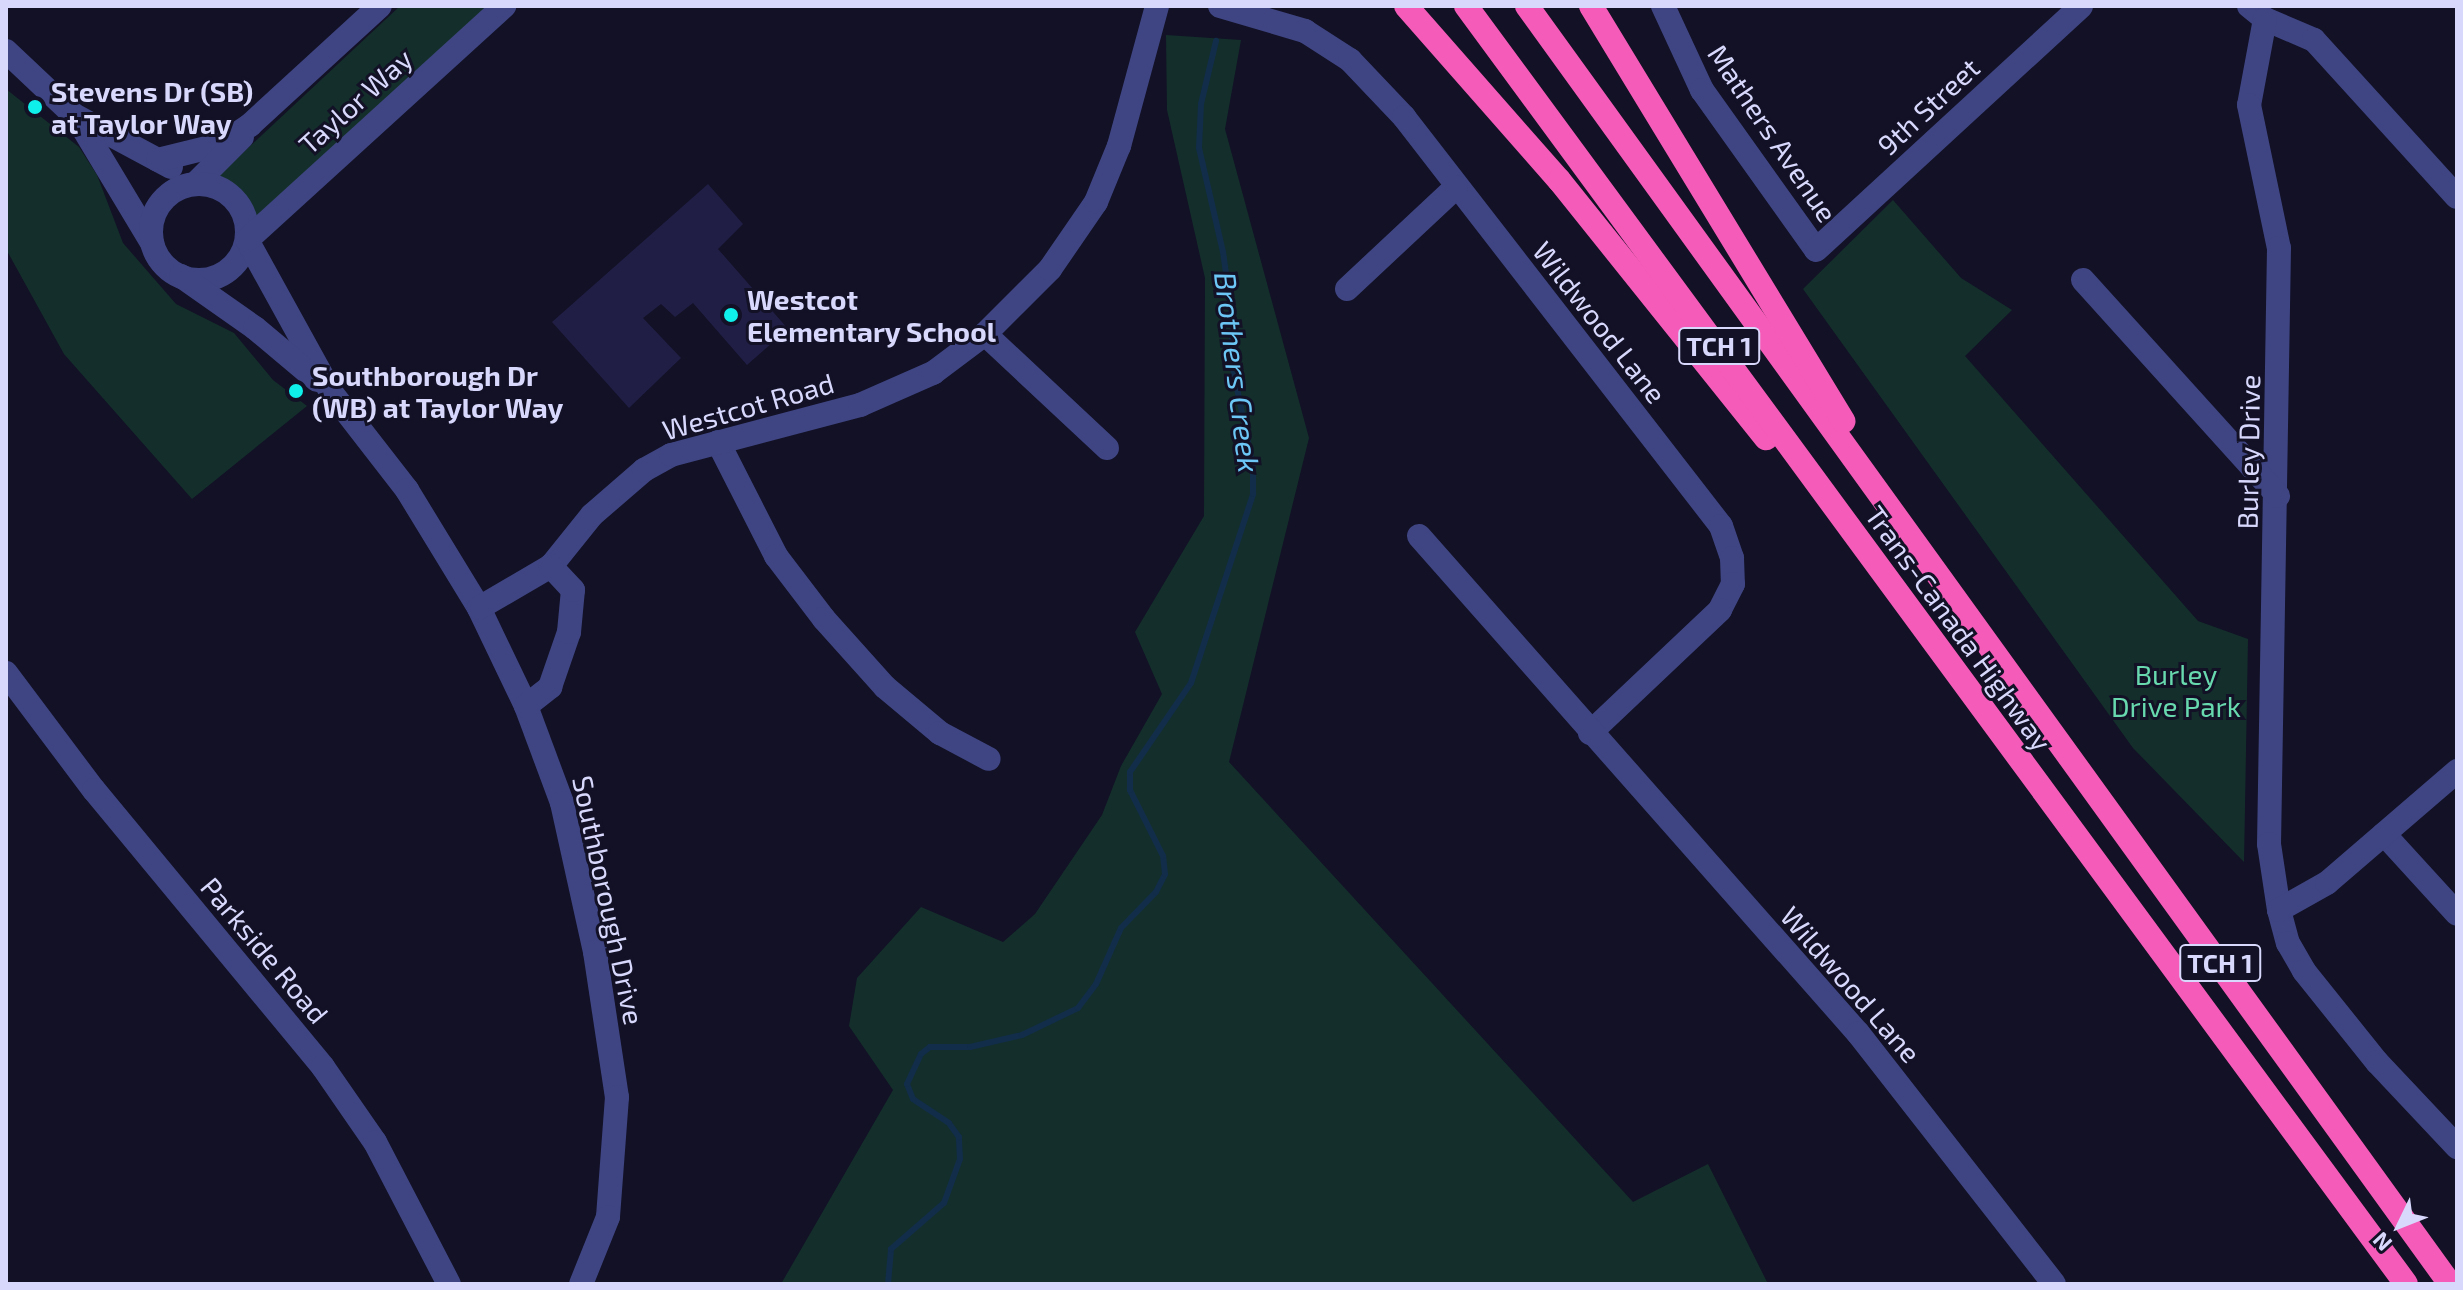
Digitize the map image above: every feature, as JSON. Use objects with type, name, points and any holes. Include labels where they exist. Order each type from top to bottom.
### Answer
[{"type":"highway","points":[[1406,6],[1596,225],[1966,691]]},
{"type":"highway","name":"Trans-Canada Highway","points":[[1466,6],[1726,355],[1966,691],[2406,1284]]},
{"type":"highway","name":"Trans-Canada Highway","points":[[1527,6],[2450,1284]]},
{"type":"highway","points":[[1591,6],[1797,341],[1904,527]]},
{"type":"street","name":"Taylor Way","points":[[158,160],[222,144],[250,125],[380,6]]},
{"type":"street","name":"Taylor Way","points":[[247,240],[504,6]]},
{"type":"street","name":"Westcot Road","points":[[479,608],[551,566],[592,515],[644,470],[671,455],[860,405],[933,373],[985,334],[1050,269],[1096,202],[1119,146],[1157,6]]},
{"type":"street","name":"Wildwood Lane","points":[[1220,6],[1305,31],[1350,60],[1404,117],[1721,526],[1732,558],[1733,584],[1720,610],[1590,733]]},
{"type":"street","name":"Mathers Avenue","points":[[1663,6],[1702,90],[1816,250]]},
{"type":"street","name":"9th Street","points":[[1816,250],[2081,6]]},
{"type":"street","points":[[2257,12],[2314,40],[2457,197]]},
{"type":"street","name":"Burley Drive","points":[[2257,12],[2249,105],[2279,248],[2278,496],[2269,844],[2279,910]]},
{"type":"street","points":[[6,51],[74,115],[196,183],[220,189],[233,199],[243,212],[247,240],[227,270],[213,278],[181,276],[168,269],[74,115]]},
{"type":"street","name":"Taylor Way","points":[[196,183],[229,155],[250,125]]},
{"type":"street","points":[[152,243],[151,227],[163,199],[196,183]]},
{"type":"street","points":[[1347,289],[1456,187]]},
{"type":"street","name":"Southborough Drive","points":[[247,240],[331,392],[407,490],[479,608],[526,706],[562,803],[595,952],[617,1097],[608,1217],[581,1284]]},
{"type":"street","name":"Southborough Drive","points":[[181,276],[255,328],[331,392]]},
{"type":"street","points":[[2083,280],[2278,496]]},
{"type":"street","points":[[985,334],[1107,448]]},
{"type":"street","points":[[718,442],[776,556],[824,619],[885,687],[940,733],[989,759]]},
{"type":"street","name":"Wildwood Lane","points":[[1419,536],[1858,1033],[2054,1284]]},
{"type":"street","points":[[526,706],[550,687],[569,632],[573,590],[551,566]]},
{"type":"street","name":"Parkside Road","points":[[6,673],[94,790],[323,1067],[375,1142],[449,1284]]},
{"type":"street","points":[[2457,771],[2318,889],[2279,910],[2288,943],[2304,971],[2377,1062],[2457,1147]]},
{"type":"street","points":[[2384,834],[2457,914]]},
{"type":"green space","points":[[400,6],[488,6],[256,221],[239,194],[217,177]]},
{"type":"green space","points":[[1166,35],[1241,40],[1225,129],[1309,438],[1229,762],[1633,1202],[1708,1164],[1768,1284],[781,1284],[893,1090],[849,1026],[857,978],[921,907],[1003,942],[1035,914],[1102,815],[1121,766],[1162,694],[1135,632],[1204,516],[1205,278],[1167,110]]},
{"type":"green space","points":[[6,89],[79,147],[97,175],[123,243],[176,304],[234,333],[273,380],[307,406],[192,499],[64,354],[6,249]]},
{"type":"green space","name":"Burley Drive Park","points":[[1893,200],[1961,278],[2012,310],[1965,356],[2198,621],[2248,639],[2244,862],[2133,748],[1803,289]]},
{"type":"building","points":[[708,184],[743,224],[718,249],[788,329],[747,365],[693,303],[675,317],[661,304],[643,318],[681,358],[629,408],[552,322]]},
{"type":"waterway","name":"Brothers Creek","points":[[888,1284],[891,1249],[944,1203],[960,1159],[959,1137],[949,1123],[913,1099],[907,1084],[921,1054],[930,1047],[970,1047],[1022,1035],[1078,1008],[1096,984],[1121,928],[1156,892],[1165,874],[1163,856],[1130,790],[1130,772],[1191,683],[1253,494],[1253,467],[1229,349],[1234,331],[1223,252],[1199,148],[1201,104],[1216,41]]},
{"type":"place","name":"Stevens Dr (SB) at Taylor Way","points":[[35,107]]},
{"type":"place","name":"Westcot Elementary School","points":[[731,315]]},
{"type":"place","name":"Southborough Dr (WB) at Taylor Way","points":[[296,391]]}]
